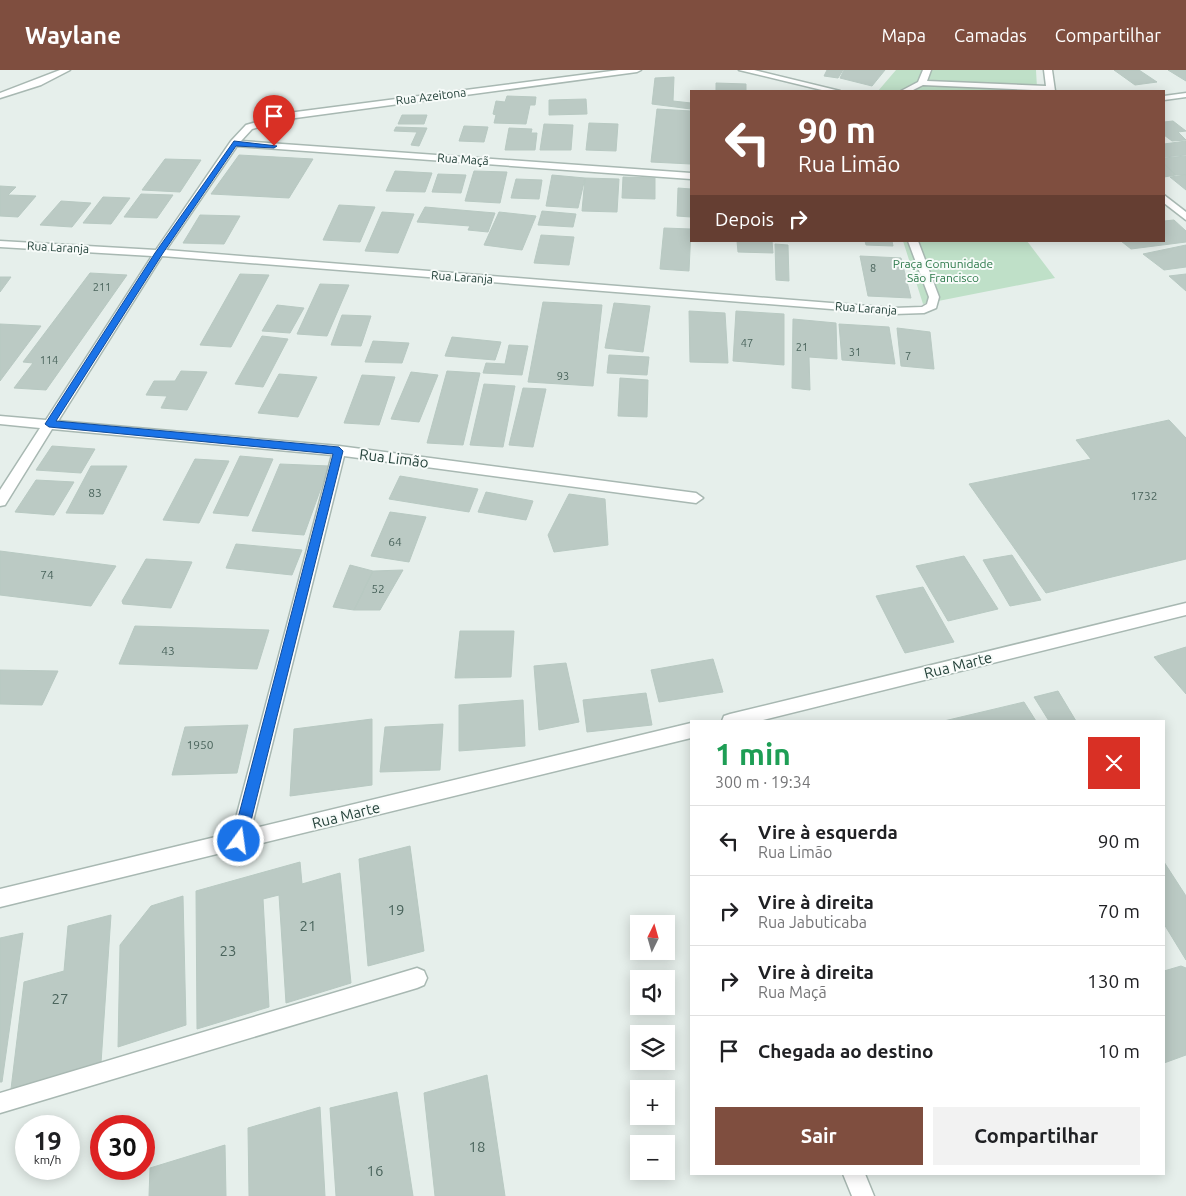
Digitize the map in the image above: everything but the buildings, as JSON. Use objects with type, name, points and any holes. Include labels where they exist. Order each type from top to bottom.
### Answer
[{"type":"street","points":[[0,96],[38,83],[66,70]]},
{"type":"street","name":"Rua Azeitona","points":[[0,501],[159,253],[234,143],[249,127],[288,116],[637,70]]},
{"type":"street","points":[[744,70],[832,90]]},
{"type":"street","points":[[922,83],[928,70]]},
{"type":"street","points":[[907,90],[922,83],[1051,90],[1048,70]]},
{"type":"street","points":[[1165,98],[1186,96]]},
{"type":"street","name":"Rua Maçã","points":[[234,143],[690,176]]},
{"type":"street","points":[[1165,199],[1186,217]]},
{"type":"street","name":"Rua Laranja","points":[[0,244],[159,253],[894,311],[924,310],[932,306],[934,298],[913,242]]},
{"type":"street","name":"Rua Limão","points":[[0,420],[339,451],[696,498]]},
{"type":"street","points":[[239,841],[339,451]]},
{"type":"street","name":"Rua Marte","points":[[734,720],[1186,609]]},
{"type":"street","name":"Rua Marte","points":[[0,898],[690,731]]},
{"type":"street","points":[[0,1103],[417,978]]},
{"type":"street","points":[[854,1175],[863,1196]]},
{"type":"green space","points":[[896,70],[1036,70],[1037,88],[1039,90],[879,90]]},
{"type":"green space","name":"Praça Comunidade São Francisco","points":[[903,242],[1028,242],[1055,278],[923,304]]},
{"type":"route","points":[[239,841],[339,451],[49,424],[159,253],[234,143],[274,146]]}]
